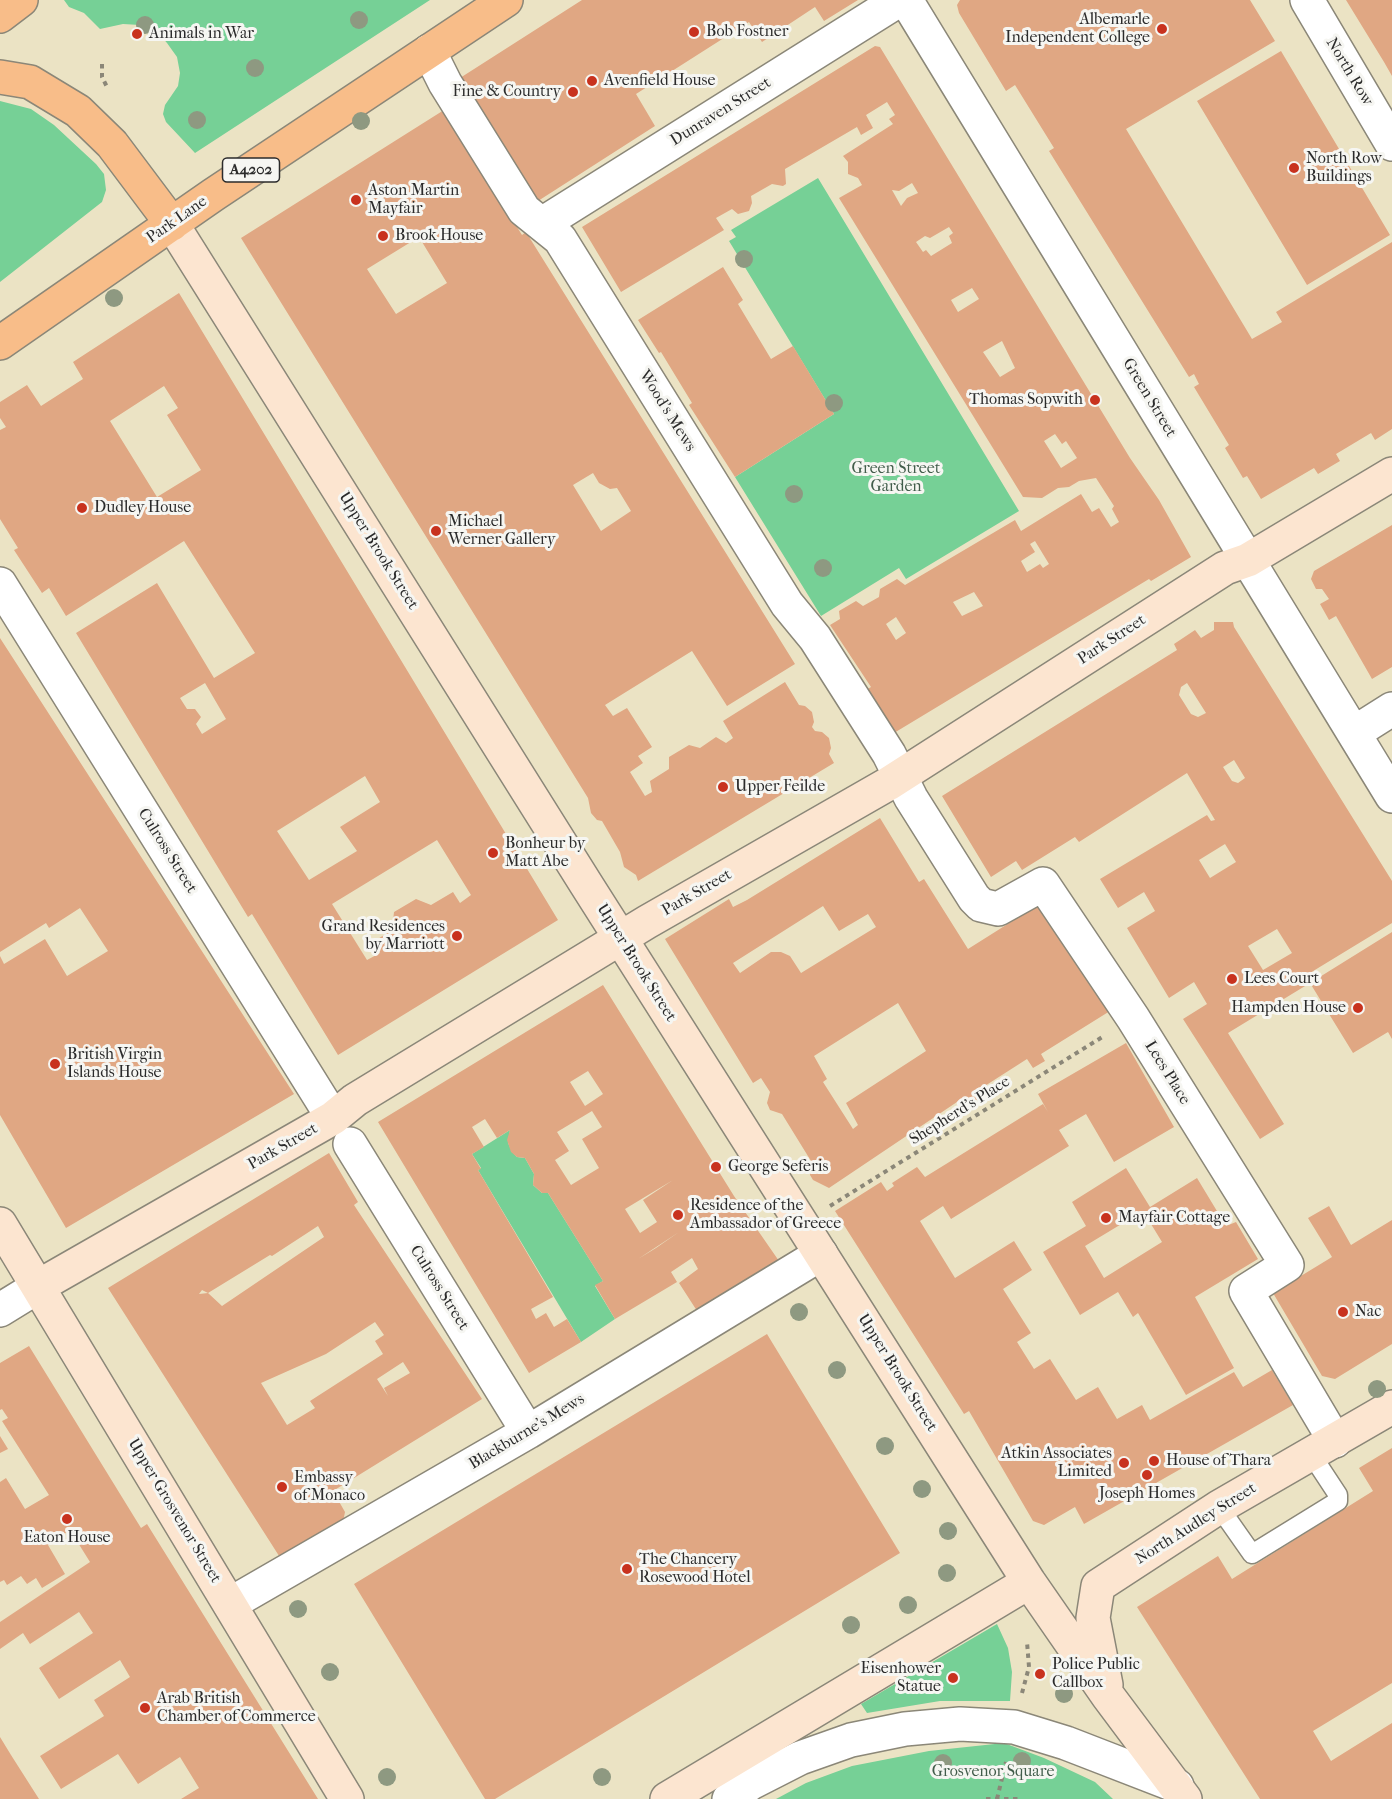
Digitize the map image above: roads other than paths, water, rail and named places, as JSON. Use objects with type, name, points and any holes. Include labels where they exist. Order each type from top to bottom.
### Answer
[{"type":"highway","points":[[0,16],[21,0]]},
{"type":"highway","name":"Park Lane","points":[[0,343],[172,224],[506,0]]},
{"type":"highway","points":[[0,77],[30,82],[78,111],[112,144],[172,224]]},
{"type":"street","name":"Dunraven Street","points":[[542,224],[899,0]]},
{"type":"street","name":"Green Street","points":[[906,0],[1392,796]]},
{"type":"street","name":"North Row","points":[[1307,0],[1392,144]]},
{"type":"street","name":"Wood's Mews","points":[[429,51],[445,83],[524,210],[560,239],[787,604],[815,638],[902,776]]},
{"type":"street","name":"Upper Brook Street","points":[[172,224],[801,1224],[1029,1582],[1108,1696]]},
{"type":"street","name":"Park Street","points":[[0,1310],[39,1286],[341,1131],[355,1100],[620,938],[902,776],[1225,568],[1248,560],[1392,474]]},
{"type":"street","name":"Culross Street","points":[[0,584],[528,1432]]},
{"type":"street","points":[[1353,733],[1392,709]]},
{"type":"street","name":"Lees Place","points":[[902,776],[912,798],[974,898],[981,905],[998,909],[1043,884],[1133,1018],[1287,1265],[1245,1291],[1323,1448]]},
{"type":"street","name":"Upper Grosvenor Street","points":[[0,1224],[347,1799]]},
{"type":"street","name":"Blackburne's Mews","points":[[230,1604],[528,1432],[821,1254]]},
{"type":"street","name":"North Audley Street","points":[[1108,1696],[1094,1618],[1098,1586],[1219,1507],[1392,1407]]},
{"type":"street","points":[[667,1799],[1029,1582]]},
{"type":"street","points":[[1108,1696],[1181,1792]]},
{"type":"street","points":[[729,1799],[751,1783],[800,1758],[851,1740],[905,1729],[960,1724],[1014,1728],[1066,1743],[1181,1792]]},
{"type":"lane","points":[[1219,1507],[1252,1554],[1338,1501],[1323,1448]]},
{"type":"place","name":"Albemarle Independent College","points":[[1162,29]]},
{"type":"place","name":"Bob Fostner","points":[[694,32]]},
{"type":"place","name":"Animals in War","points":[[137,34]]},
{"type":"place","name":"Avenfield House","points":[[592,81]]},
{"type":"place","name":"Fine & Country","points":[[573,92]]},
{"type":"place","name":"North Row Buildings","points":[[1294,168]]},
{"type":"place","name":"Aston Martin Mayfair","points":[[356,200]]},
{"type":"place","name":"Brook House","points":[[383,236]]},
{"type":"place","name":"Thomas Sopwith","points":[[1095,400]]},
{"type":"place","name":"Dudley House","points":[[82,508]]},
{"type":"place","name":"Michael Werner Gallery","points":[[436,531]]},
{"type":"place","name":"Upper Feilde","points":[[723,787]]},
{"type":"place","name":"Bonheur by Matt Abe","points":[[493,853]]},
{"type":"place","name":"Grand Residences by Marriott","points":[[457,936]]},
{"type":"place","name":"Lees Court","points":[[1232,979]]},
{"type":"place","name":"Hampden House","points":[[1358,1008]]},
{"type":"place","name":"British Virgin Islands House","points":[[55,1064]]},
{"type":"place","name":"George Seferis","points":[[716,1167]]},
{"type":"place","name":"Residence of the Ambassador of Greece","points":[[678,1215]]},
{"type":"place","name":"Mayfair Cottage","points":[[1106,1218]]},
{"type":"place","name":"Nac","points":[[1343,1312]]},
{"type":"place","name":"House of Thara","points":[[1154,1461]]},
{"type":"place","name":"Atkin Associates Limited","points":[[1124,1463]]},
{"type":"place","name":"Joseph Homes","points":[[1147,1475]]},
{"type":"place","name":"Embassy of Monaco","points":[[282,1487]]},
{"type":"place","name":"Eaton House","points":[[67,1519]]},
{"type":"place","name":"The Chancery Rosewood Hotel","points":[[627,1569]]},
{"type":"place","name":"Police Public Callbox","points":[[1040,1674]]},
{"type":"place","name":"Eisenhower Statue","points":[[953,1678]]},
{"type":"place","name":"Arab British Chamber of Commerce","points":[[145,1708]]},
{"type":"park label","name":"Green Street Garden","points":[[896,478]]},
{"type":"park label","name":"Grosvenor Square","points":[[993,1772]]}]
